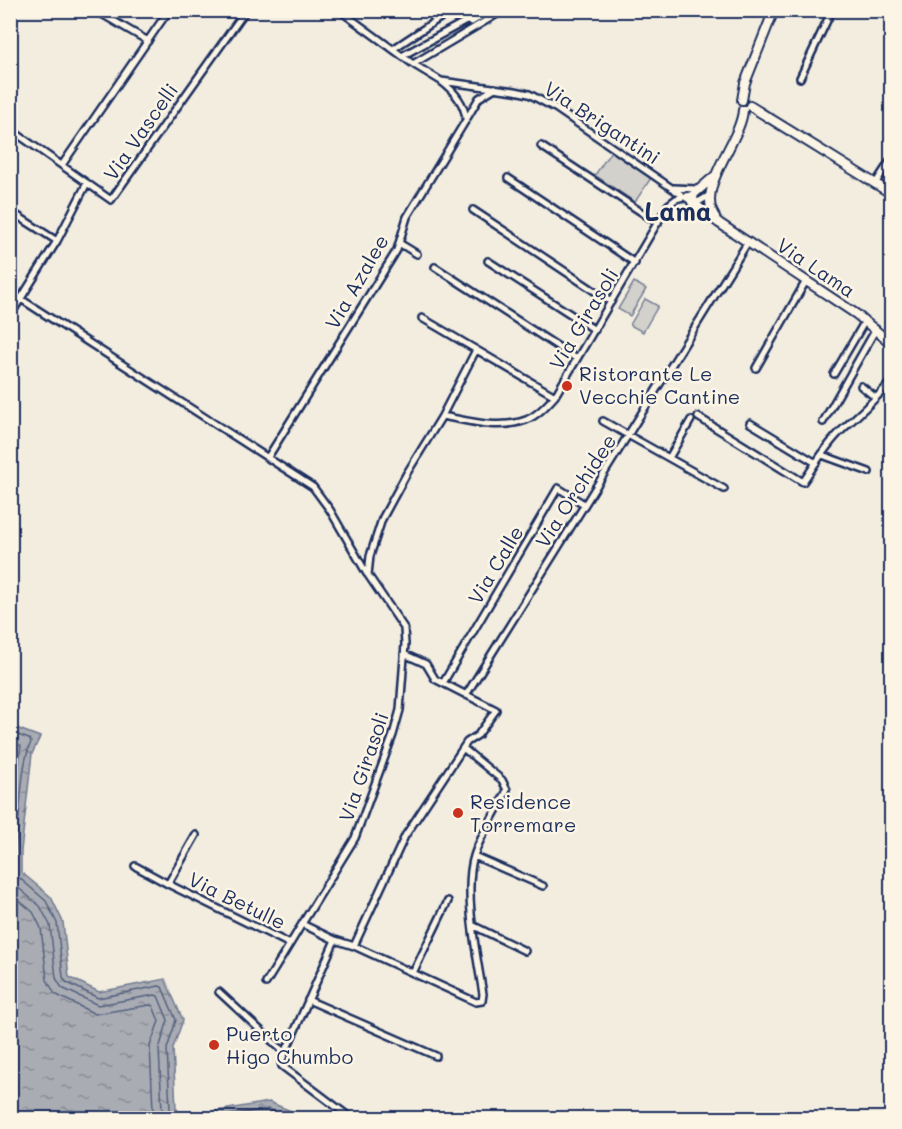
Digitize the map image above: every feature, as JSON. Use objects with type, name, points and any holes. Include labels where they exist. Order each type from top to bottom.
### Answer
[{"type":"street","points":[[95,10],[148,40]]},
{"type":"street","points":[[62,165],[169,10]]},
{"type":"street","name":"Via Vascelli","points":[[10,129],[111,200],[246,10]]},
{"type":"street","points":[[402,56],[466,21],[472,22],[491,10]]},
{"type":"street","points":[[413,64],[504,10]]},
{"type":"street","points":[[719,223],[709,207],[710,195],[716,175],[742,122],[748,100],[742,100],[745,83],[774,10]]},
{"type":"street","points":[[800,78],[832,10]]},
{"type":"street","name":"Via Brigantini","points":[[342,11],[413,64],[441,81],[530,94],[555,108],[690,198]]},
{"type":"street","points":[[393,49],[449,11]]},
{"type":"street","points":[[441,81],[460,102],[466,120]]},
{"type":"street","points":[[460,102],[460,94],[464,85]]},
{"type":"street","points":[[479,86],[479,98]]},
{"type":"street","name":"Via Azalee","points":[[268,457],[397,250],[407,217],[479,98],[495,88]]},
{"type":"street","points":[[746,108],[891,194]]},
{"type":"street","points":[[541,146],[658,223]]},
{"type":"street","points":[[875,183],[891,158]]},
{"type":"street","points":[[690,198],[716,175]]},
{"type":"street","points":[[508,178],[635,263]]},
{"type":"street","points":[[10,316],[57,241],[87,183]]},
{"type":"street","points":[[673,188],[687,190],[702,188]]},
{"type":"street","name":"Via Girasoli","points":[[442,416],[488,424],[509,423],[527,419],[543,409],[555,396],[668,206],[676,199],[690,198],[700,201],[710,195]]},
{"type":"street","name":"Via Lama","points":[[690,198],[719,223],[865,321],[891,344]]},
{"type":"street","points":[[473,210],[611,302]]},
{"type":"street","points":[[10,211],[57,241]]},
{"type":"street","name":"Via Orchidee","points":[[466,694],[629,436],[747,242]]},
{"type":"street","points":[[399,243],[417,255]]},
{"type":"street","points":[[488,261],[595,330]]},
{"type":"street","points":[[435,267],[577,359]]},
{"type":"street","points":[[756,368],[807,281]]},
{"type":"street","name":"Via Girasoli","points":[[10,292],[313,487],[330,510],[368,575],[404,628],[400,710],[393,735],[355,838],[303,924]]},
{"type":"street","points":[[422,318],[555,396]]},
{"type":"street","points":[[834,374],[865,321]]},
{"type":"street","points":[[823,422],[876,329]]},
{"type":"street","points":[[368,575],[370,556],[382,519],[442,416],[476,350]]},
{"type":"street","points":[[698,417],[803,482],[837,435],[876,398],[891,380]]},
{"type":"street","points":[[861,386],[876,398]]},
{"type":"street","points":[[669,458],[691,420]]},
{"type":"street","points":[[603,421],[724,489]]},
{"type":"street","points":[[750,423],[816,463]]},
{"type":"street","points":[[822,455],[868,472]]},
{"type":"street","name":"Via Calle","points":[[443,683],[558,488],[584,504]]},
{"type":"street","points":[[354,946],[405,836],[467,742],[478,735],[496,710],[435,679],[426,664],[404,654]]},
{"type":"street","points":[[303,924],[476,1002],[482,1001],[470,870],[474,856],[507,790],[502,780],[464,748]]},
{"type":"street","name":"Via Betulle","points":[[196,835],[168,884],[290,944],[303,924]]},
{"type":"street","points":[[474,856],[543,886]]},
{"type":"street","points":[[135,866],[168,884]]},
{"type":"street","points":[[413,973],[448,901]]},
{"type":"street","points":[[474,926],[525,951]]},
{"type":"street","points":[[335,939],[281,1062],[282,1066],[351,1119]]},
{"type":"street","points":[[266,984],[290,944]]},
{"type":"street","points":[[219,992],[285,1053]]},
{"type":"street","points":[[308,1000],[436,1056]]},
{"type":"shaded area","points":[[611,151],[651,178],[635,202],[595,175]]},
{"type":"shaded area","points":[[634,282],[646,289],[630,316],[618,309]]},
{"type":"shaded area","points":[[645,299],[658,306],[643,332],[630,325]]},
{"type":"water","points":[[11,726],[40,737],[32,754],[21,851],[21,872],[51,897],[63,922],[69,977],[99,992],[165,979],[183,1020],[173,1048],[176,1108],[181,1114],[195,1118],[11,1118]]},
{"type":"water","points":[[269,1102],[308,1118],[196,1118],[205,1113]]},
{"type":"place","name":"Ristorante Le Vecchie Cantine","points":[[567,386]]},
{"type":"place","name":"Residence Torremare","points":[[458,813]]},
{"type":"place","name":"Puerto Higo Chumbo","points":[[214,1045]]},
{"type":"district","name":"Lama","points":[[678,212]]}]
